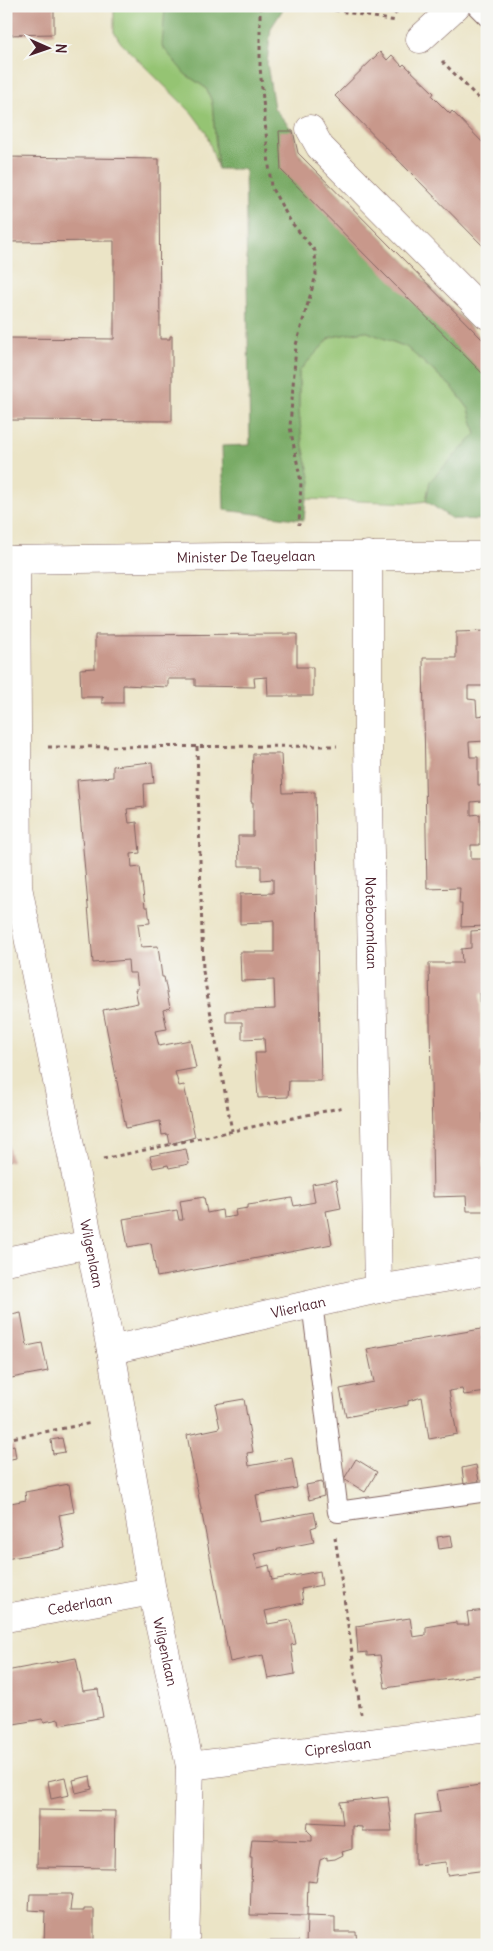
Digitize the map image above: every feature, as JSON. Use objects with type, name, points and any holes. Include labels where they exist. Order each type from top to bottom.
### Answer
[{"type":"street","points":[[412,31],[456,6]]},
{"type":"street","points":[[310,129],[320,146],[487,315]]},
{"type":"street","name":"Minister De Taeyelaan","points":[[11,560],[368,555],[487,556]]},
{"type":"street","name":"Noteboomlaan","points":[[368,555],[368,746],[378,1289]]},
{"type":"street","name":"Wilgenlaan","points":[[11,560],[18,747],[12,889],[75,1164],[111,1350],[152,1591],[190,1766],[185,1945]]},
{"type":"street","points":[[6,1261],[90,1244]]},
{"type":"street","name":"Vlierlaan","points":[[111,1350],[378,1289],[487,1271]]},
{"type":"street","name":"Cederlaan","points":[[6,1618],[152,1591]]},
{"type":"street","name":"Cipreslaan","points":[[190,1766],[487,1728]]},
{"type":"lane","points":[[478,6],[487,16]]},
{"type":"lane","points":[[312,1303],[338,1512],[487,1491]]},
{"type":"path","points":[[260,6],[260,67],[272,187],[291,222],[315,251],[316,275],[296,345],[290,427],[301,482],[298,556]]},
{"type":"path","points":[[311,6],[412,31]]},
{"type":"path","points":[[18,747],[368,746]]},
{"type":"path","points":[[197,747],[203,971],[232,1131]]},
{"type":"path","points":[[75,1164],[374,1101]]},
{"type":"path","points":[[6,1439],[122,1417]]},
{"type":"path","points":[[338,1512],[334,1526],[365,1744]]},
{"type":"green space","points":[[114,6],[165,8],[185,74],[206,88],[212,102],[218,169],[206,132],[192,113],[121,43],[114,32]]},
{"type":"green space","points":[[119,6],[285,6],[271,28],[267,64],[274,108],[293,131],[298,153],[487,344],[487,520],[452,519],[426,501],[430,481],[476,434],[469,409],[453,388],[406,347],[365,331],[331,337],[299,371],[299,411],[302,441],[311,482],[306,499],[304,520],[224,510],[222,446],[250,445],[245,169],[218,169],[212,102],[206,88],[185,74],[162,46],[165,8]]},
{"type":"green space","points":[[365,331],[406,347],[453,388],[469,409],[476,434],[430,481],[426,501],[412,503],[306,499],[311,482],[302,441],[299,411],[299,371],[331,337]]},
{"type":"building","points":[[6,6],[54,6],[54,34],[6,35]]},
{"type":"building","points":[[380,52],[387,60],[392,55],[402,66],[404,64],[434,93],[432,96],[450,114],[452,111],[487,147],[487,250],[335,96]]},
{"type":"building","points":[[279,131],[293,131],[298,153],[487,344],[487,378],[281,170]]},
{"type":"building","points":[[6,157],[159,159],[160,339],[170,339],[170,336],[172,336],[172,421],[6,420],[6,338],[114,339],[114,241],[6,242]]},
{"type":"building","points":[[486,631],[486,686],[468,686],[468,699],[476,700],[477,716],[486,715],[486,741],[469,742],[469,744],[470,757],[478,757],[478,785],[482,785],[482,801],[471,802],[471,815],[480,814],[480,845],[471,845],[471,859],[487,859],[487,926],[461,927],[462,904],[459,904],[460,888],[427,889],[423,658],[456,658],[456,632]]},
{"type":"building","points":[[297,634],[297,667],[313,667],[313,696],[268,696],[267,677],[254,678],[255,687],[195,686],[195,679],[168,679],[168,687],[123,685],[123,703],[102,703],[102,698],[104,697],[81,697],[80,669],[95,668],[95,635]]},
{"type":"building","points":[[253,754],[281,754],[283,793],[315,792],[321,1081],[289,1081],[288,1097],[258,1098],[255,1053],[265,1053],[264,1038],[242,1039],[242,1022],[226,1022],[226,1011],[275,1009],[274,980],[241,981],[240,952],[274,952],[274,920],[261,921],[262,923],[240,924],[240,894],[273,893],[273,879],[261,880],[261,866],[239,866],[238,836],[253,836],[253,802],[251,802]]},
{"type":"building","points":[[152,762],[154,783],[144,784],[145,807],[127,809],[129,823],[137,822],[140,853],[131,854],[132,868],[140,867],[145,907],[148,907],[150,923],[138,924],[141,947],[158,946],[162,977],[164,977],[170,1008],[163,1010],[167,1029],[155,1031],[159,1046],[190,1040],[196,1068],[175,1072],[179,1086],[184,1085],[195,1137],[170,1144],[168,1134],[162,1135],[160,1121],[126,1128],[103,1010],[138,1003],[135,989],[138,989],[136,973],[129,973],[128,960],[93,963],[77,780],[113,777],[113,766]]},
{"type":"building","points":[[487,930],[487,994],[480,993],[481,1050],[487,1051],[487,1069],[482,1069],[484,1166],[487,1166],[487,1211],[467,1211],[466,1196],[433,1197],[429,963],[462,963],[461,949],[471,948],[471,931]]},
{"type":"building","points":[[6,1135],[12,1161],[6,1162]]},
{"type":"building","points":[[186,1149],[189,1164],[169,1168],[168,1165],[153,1168],[150,1156]]},
{"type":"building","points":[[336,1180],[341,1208],[326,1211],[332,1244],[157,1277],[151,1243],[128,1247],[123,1219],[177,1210],[179,1220],[183,1220],[180,1201],[204,1197],[207,1213],[222,1210],[223,1218],[236,1216],[235,1210],[248,1208],[248,1205],[292,1198],[294,1206],[315,1202],[312,1184]]},
{"type":"building","points":[[21,1313],[27,1346],[42,1343],[48,1371],[6,1379],[6,1316]]},
{"type":"building","points":[[481,1329],[487,1359],[487,1392],[464,1395],[462,1389],[449,1391],[457,1434],[429,1439],[422,1397],[408,1401],[408,1405],[346,1417],[340,1389],[374,1382],[367,1349]]},
{"type":"building","points":[[244,1399],[253,1452],[247,1453],[249,1466],[292,1458],[297,1488],[256,1495],[261,1522],[314,1512],[317,1526],[311,1528],[314,1542],[254,1554],[258,1568],[269,1565],[272,1580],[320,1571],[322,1585],[301,1589],[303,1603],[265,1611],[268,1624],[291,1620],[296,1644],[291,1645],[295,1674],[268,1679],[263,1655],[230,1662],[187,1435],[220,1428],[215,1404]]},
{"type":"building","points":[[62,1438],[65,1452],[53,1454],[51,1440]]},
{"type":"building","points":[[14,1445],[16,1458],[6,1460],[6,1447]]},
{"type":"building","points":[[356,1459],[377,1472],[365,1492],[344,1479]]},
{"type":"building","points":[[476,1465],[479,1481],[464,1484],[462,1468]]},
{"type":"building","points":[[322,1482],[324,1496],[309,1500],[306,1485]]},
{"type":"building","points":[[69,1484],[74,1512],[59,1515],[65,1548],[6,1559],[6,1504],[26,1500],[25,1492]]},
{"type":"building","points":[[451,1535],[453,1547],[439,1549],[437,1537]]},
{"type":"building","points":[[487,1610],[487,1674],[385,1688],[380,1655],[367,1656],[367,1652],[358,1653],[356,1626],[410,1618],[413,1637],[426,1635],[426,1627],[456,1622],[456,1625],[469,1625],[467,1612]]},
{"type":"building","points":[[76,1658],[83,1691],[98,1689],[103,1717],[60,1725],[59,1719],[44,1722],[42,1719],[14,1724],[13,1721],[6,1722],[6,1671]]},
{"type":"building","points":[[90,1776],[92,1789],[76,1793],[73,1780]]},
{"type":"building","points":[[65,1777],[69,1795],[51,1799],[48,1781]]},
{"type":"building","points":[[487,1784],[487,1870],[447,1875],[446,1862],[415,1865],[415,1815],[440,1812],[437,1791]]},
{"type":"building","points":[[388,1797],[392,1831],[362,1831],[362,1827],[352,1826],[352,1849],[342,1852],[343,1855],[335,1859],[327,1860],[327,1857],[320,1860],[316,1882],[308,1881],[307,1916],[250,1915],[252,1839],[312,1841],[312,1835],[307,1830],[308,1822],[343,1824],[340,1802]]},
{"type":"building","points":[[38,1810],[115,1811],[114,1868],[37,1867]]},
{"type":"building","points":[[30,1894],[72,1894],[70,1911],[94,1909],[94,1945],[44,1945],[45,1911],[29,1910]]},
{"type":"building","points":[[307,1916],[335,1917],[335,1932],[356,1932],[357,1945],[306,1945]]},
{"type":"building","points":[[267,1941],[299,1941],[299,1945],[267,1945]]}]
